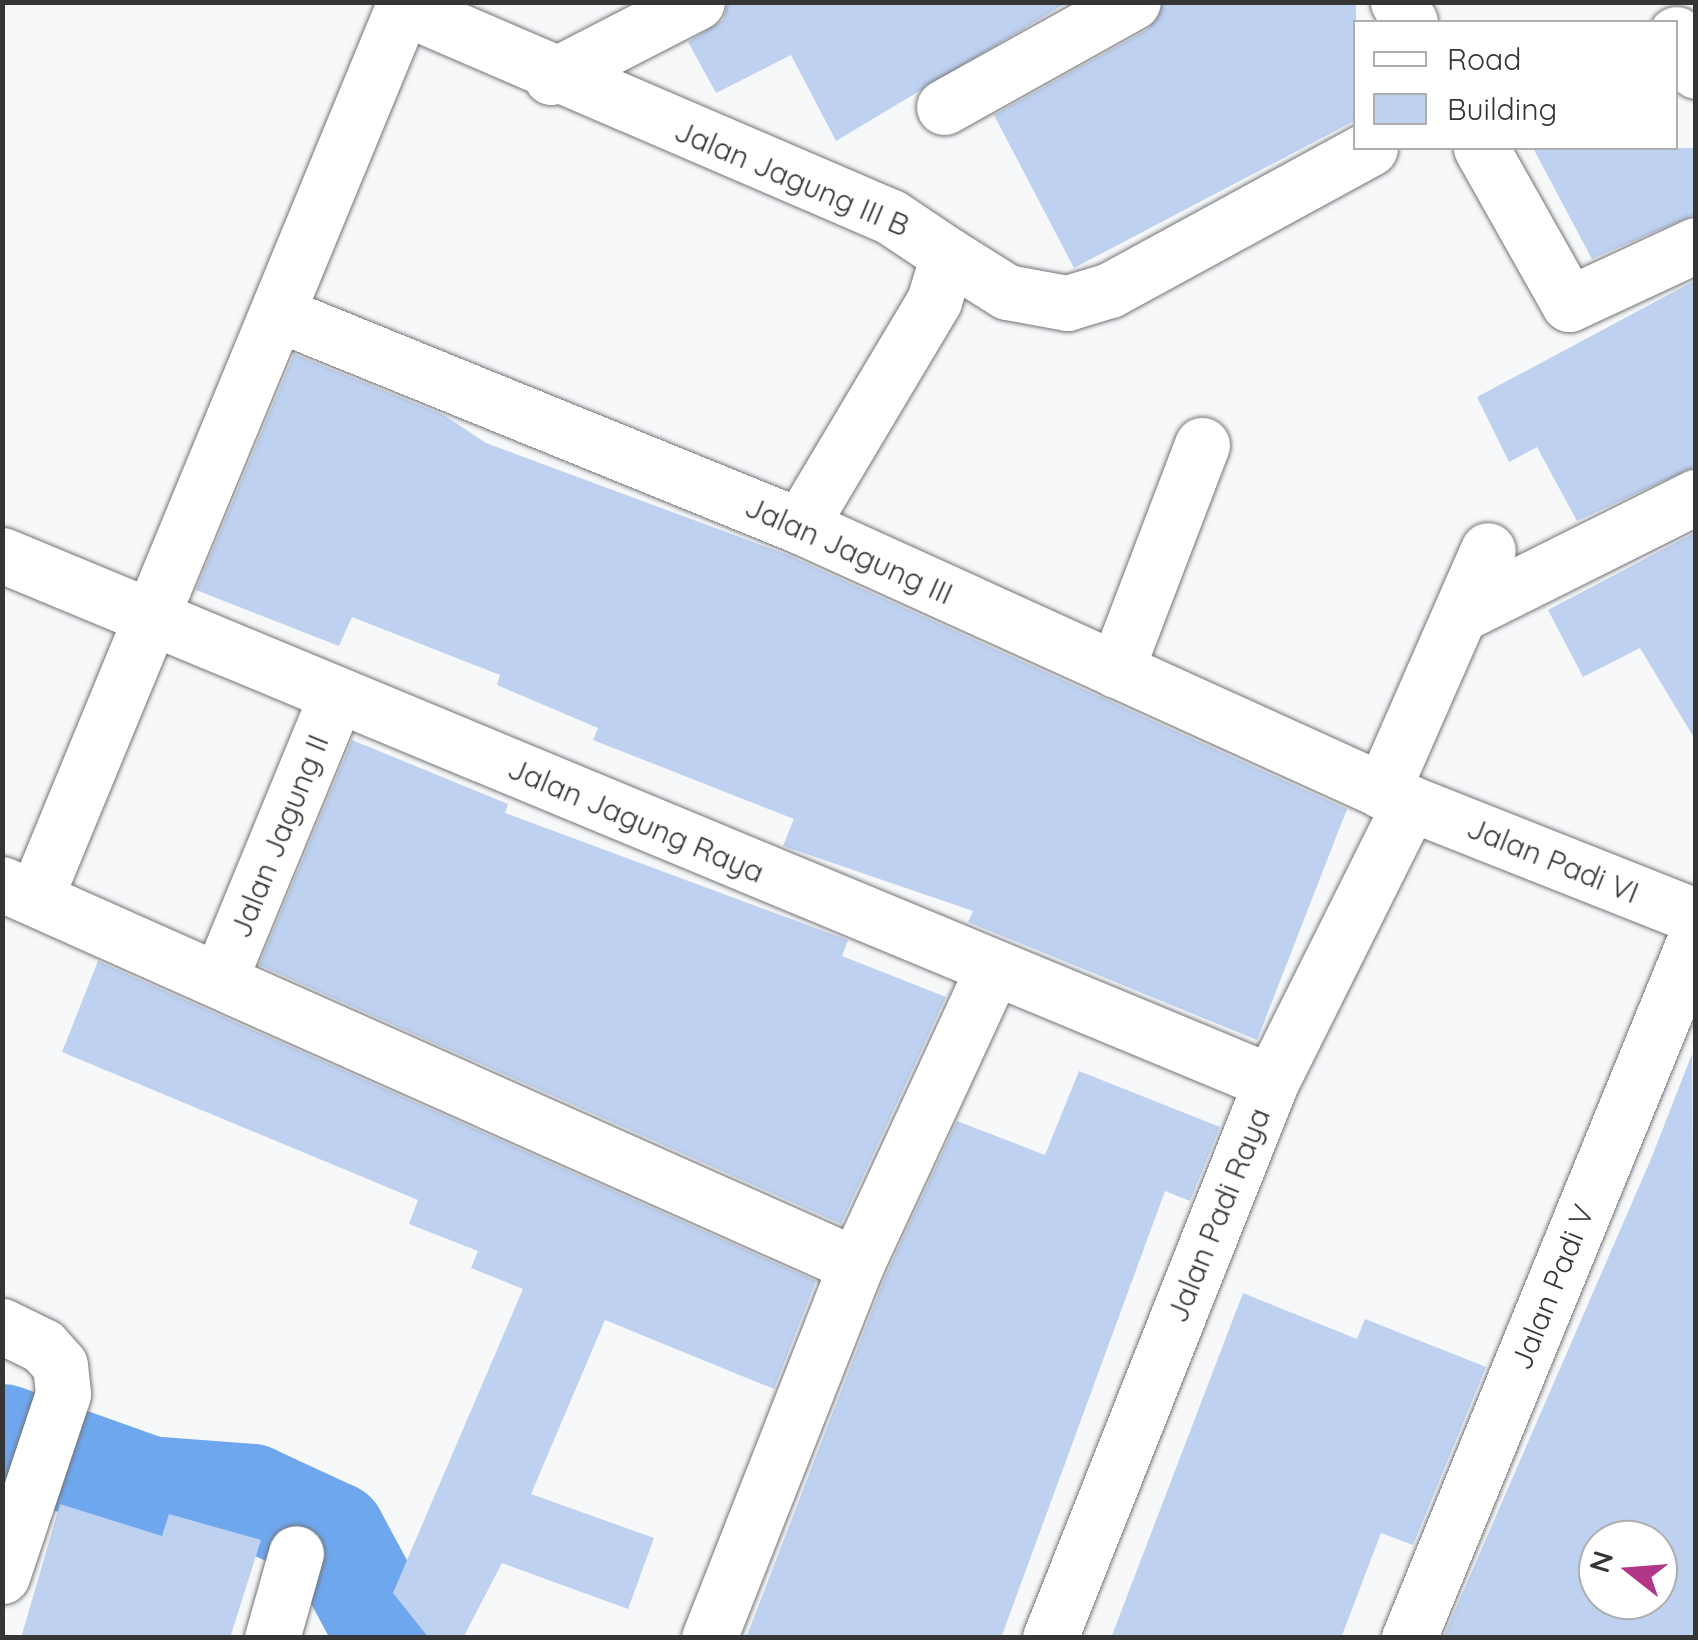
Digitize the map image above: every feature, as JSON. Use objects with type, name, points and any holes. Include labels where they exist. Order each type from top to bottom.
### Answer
[{"type":"street","points":[[551,77],[696,2]]},
{"type":"street","points":[[944,107],[1133,2]]},
{"type":"street","points":[[402,5],[281,316],[153,615],[19,890],[856,1265]]},
{"type":"street","name":"Jalan Jagung III B","points":[[402,5],[551,77],[859,203],[1008,292],[1067,304],[1110,290],[1366,150]]},
{"type":"street","points":[[1678,38],[1696,71]]},
{"type":"street","points":[[1482,150],[1570,304],[1696,245]]},
{"type":"street","points":[[800,526],[934,301],[948,255]]},
{"type":"street","name":"Jalan Jagung III","points":[[281,316],[800,526],[1396,797]]},
{"type":"street","points":[[1116,670],[1202,445]]},
{"type":"street","points":[[1461,614],[1696,497]]},
{"type":"street","name":"Jalan Padi Raya","points":[[1050,1638],[1272,1082],[1396,797],[1488,550]]},
{"type":"street","name":"Jalan Jagung Raya","points":[[2,555],[153,615],[992,971],[1272,1082]]},
{"type":"street","name":"Jalan Jagung II","points":[[220,978],[337,694]]},
{"type":"street","name":"Jalan Padi VI","points":[[1396,797],[1696,916]]},
{"type":"street","name":"Jalan Padi V","points":[[1409,1638],[1696,937]]},
{"type":"street","points":[[709,1638],[856,1265],[992,971]]},
{"type":"street","points":[[2,1326],[60,1365],[52,1430],[2,1576]]},
{"type":"street","points":[[272,1638],[296,1552]]},
{"type":"building","points":[[728,2],[1068,2],[836,141],[791,55],[716,93],[688,42],[723,20]]},
{"type":"building","points":[[1164,2],[1356,2],[1353,122],[1074,268],[994,115],[1148,29]]},
{"type":"building","points":[[1696,148],[1696,214],[1592,259],[1534,150]]},
{"type":"building","points":[[1696,280],[1696,466],[1577,521],[1537,447],[1509,462],[1477,397]]},
{"type":"building","points":[[294,354],[444,415],[486,443],[788,555],[1347,809],[1257,1040],[968,922],[973,911],[783,846],[794,819],[593,740],[598,728],[497,685],[500,675],[352,617],[339,646],[196,590]]},
{"type":"building","points":[[1696,532],[1696,741],[1640,648],[1583,677],[1548,610]]},
{"type":"building","points":[[352,740],[508,804],[505,813],[848,940],[842,956],[946,997],[841,1224],[259,965]]},
{"type":"building","points":[[98,961],[816,1281],[774,1389],[605,1320],[531,1494],[654,1538],[628,1609],[502,1563],[463,1638],[429,1638],[393,1593],[523,1289],[471,1268],[478,1251],[409,1224],[418,1200],[62,1052]]},
{"type":"building","points":[[1692,1054],[1696,1638],[1443,1638],[1651,1159]]},
{"type":"building","points":[[1079,1071],[1220,1127],[1190,1201],[1165,1191],[1001,1638],[746,1638],[885,1277],[957,1121],[1045,1155]]},
{"type":"building","points":[[1243,1293],[1357,1339],[1365,1319],[1486,1367],[1413,1545],[1381,1533],[1341,1638],[1111,1638]]},
{"type":"building","points":[[60,1504],[162,1536],[169,1514],[261,1540],[230,1638],[21,1638]]},
{"type":"waterway","points":[[2,1436],[148,1488],[251,1496],[333,1534],[389,1638]]}]
